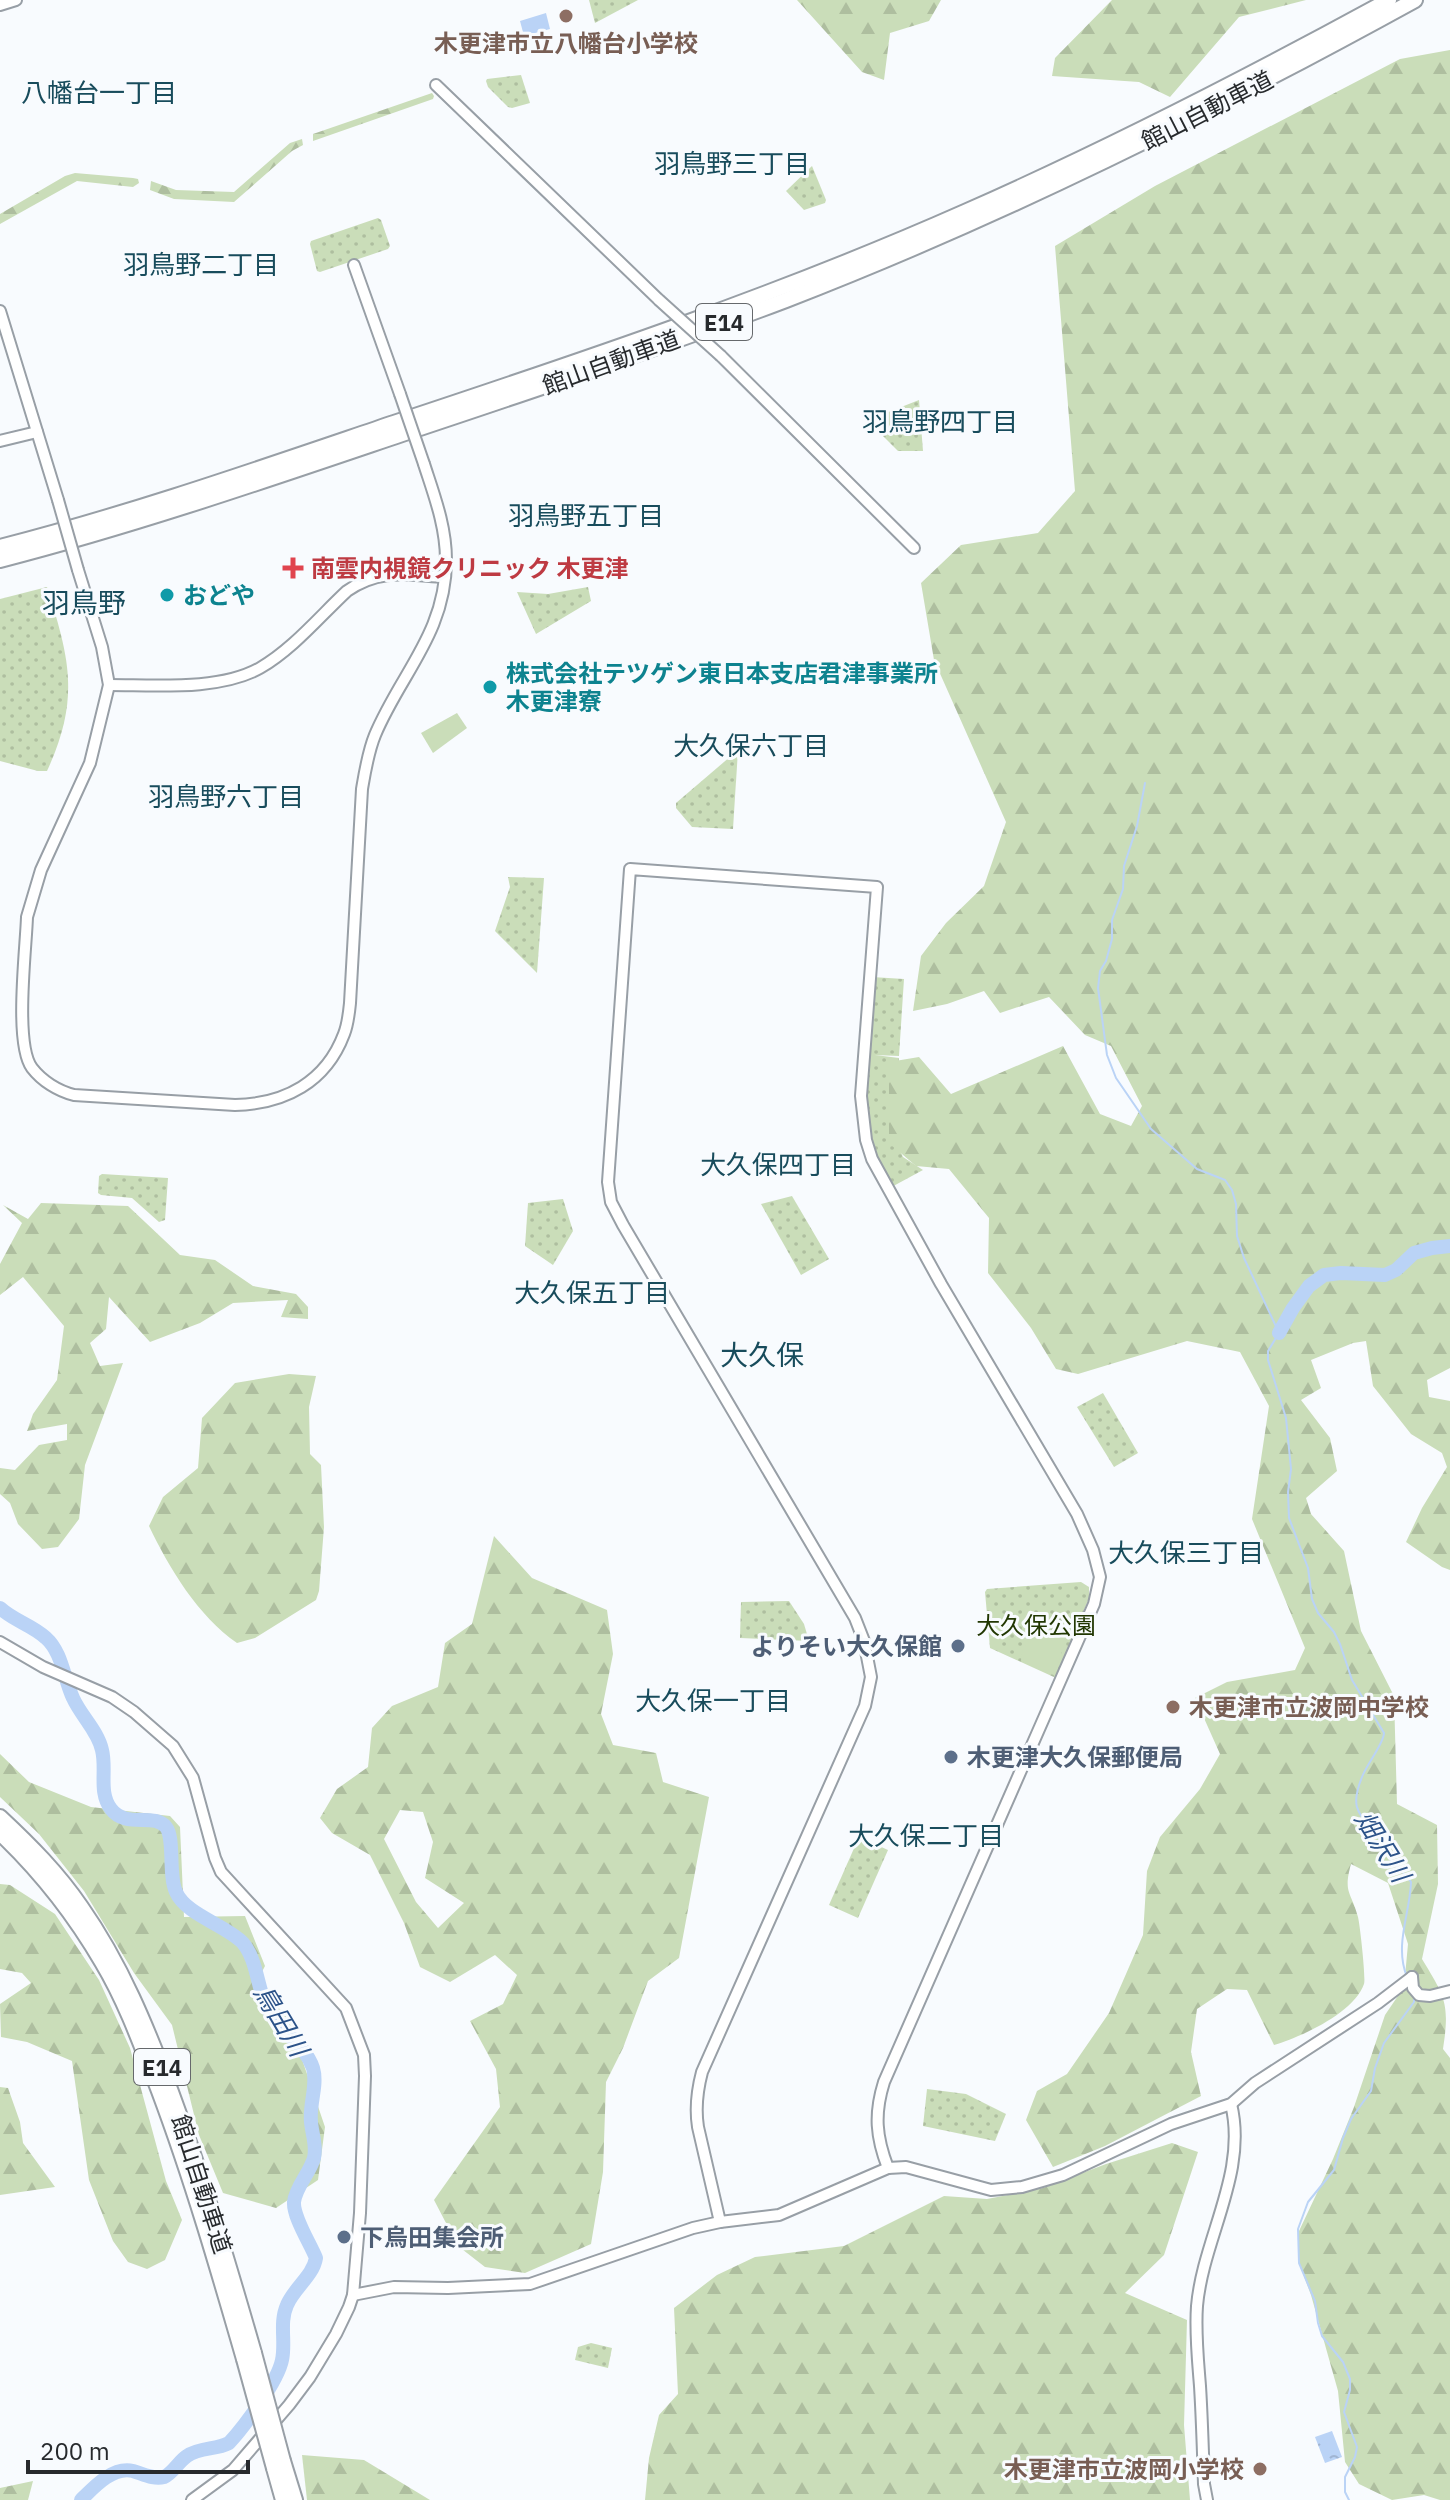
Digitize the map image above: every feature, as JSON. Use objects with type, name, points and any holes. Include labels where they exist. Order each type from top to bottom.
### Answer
[{"type":"highway","name":"館山自動車道","points":[[0,547],[132,509],[495,390],[802,279],[963,213],[1112,144],[1389,0]]},
{"type":"highway","name":"館山自動車道","points":[[0,560],[139,521],[356,450],[566,379],[784,300],[968,224],[1116,156],[1415,0]]},
{"type":"highway","name":"館山自動車道","points":[[0,1817],[44,1860],[81,1906],[127,1986],[154,2047],[218,2230],[279,2464],[295,2500]]},
{"type":"highway","name":"館山自動車道","points":[[0,1833],[36,1869],[72,1914],[118,1992],[173,2129],[249,2356]]},
{"type":"highway","name":"館山自動車道","points":[[279,2464],[278,2484],[282,2500]]},
{"type":"street","points":[[0,5],[16,0]]},
{"type":"street","points":[[436,85],[721,356],[914,548]]},
{"type":"street","points":[[0,311],[92,610],[109,685],[90,763],[41,868],[30,903],[22,1037],[28,1060],[48,1083],[74,1095],[256,1105],[296,1091],[323,1069],[345,1032],[351,988],[362,789],[367,764],[375,736],[432,633],[441,605],[446,561],[442,521],[354,265]]},
{"type":"street","points":[[0,441],[37,432]]},
{"type":"street","points":[[109,685],[187,685],[243,676],[271,661],[360,582],[384,574],[444,577]]},
{"type":"street","points":[[720,2222],[695,2111],[702,2072],[855,1730],[865,1706],[871,1677],[864,1641],[855,1618],[611,1202],[609,1152],[630,869],[877,887],[861,1096],[866,1140],[872,1159],[941,1284],[1077,1514],[1093,1550],[1100,1577],[1094,1604],[884,2082],[877,2105],[876,2126],[879,2146],[888,2168]]},
{"type":"street","points":[[0,1642],[43,1667],[101,1691],[134,1712],[179,1754],[193,1778],[221,1872],[346,2008],[364,2055],[360,2213],[353,2295],[336,2334],[289,2405],[233,2470],[192,2500]]},
{"type":"street","points":[[353,2295],[394,2287],[530,2284],[693,2228],[779,2215],[888,2168],[906,2167],[991,2190],[1022,2187],[1063,2175],[1171,2124],[1231,2104],[1255,2083],[1378,2003],[1412,1977],[1413,1988],[1419,1995],[1450,1991]]},
{"type":"street","points":[[1207,2500],[1197,2304],[1210,2242],[1226,2196],[1234,2159],[1236,2122],[1231,2104]]},
{"type":"green space","points":[[589,0],[638,0],[595,23]]},
{"type":"green space","points":[[797,0],[941,0],[929,21],[890,33],[884,80],[862,72]]},
{"type":"green space","points":[[1112,0],[1306,0],[1239,17],[1170,97],[1139,82],[1052,76],[1055,58]]},
{"type":"green space","points":[[1450,50],[1450,1368],[1427,1380],[1429,1397],[1450,1401],[1450,1570],[1406,1542],[1447,1467],[1442,1453],[1411,1434],[1373,1386],[1366,1341],[1311,1360],[1321,1388],[1301,1400],[1330,1438],[1337,1471],[1306,1498],[1311,1514],[1344,1551],[1361,1631],[1394,1696],[1397,1804],[1437,1825],[1438,1884],[1422,1959],[1444,2001],[1446,2021],[1443,2049],[1450,2058],[1450,2500],[1424,2495],[1392,2500],[1359,2484],[1345,2462],[1338,2391],[1299,2263],[1299,2231],[1354,2107],[1385,2015],[1404,1987],[1408,1944],[1388,1883],[1351,1864],[1348,1887],[1359,1922],[1364,1984],[1350,2005],[1338,2014],[1274,2045],[1247,1990],[1227,1989],[1197,2009],[1191,2052],[1201,2096],[1105,2146],[1053,2167],[1026,2120],[1037,2091],[1067,2074],[1109,2013],[1143,1935],[1147,1871],[1160,1837],[1200,1789],[1220,1754],[1195,1698],[1227,1682],[1295,1670],[1305,1648],[1252,1519],[1269,1406],[1240,1352],[1187,1341],[1078,1374],[1056,1369],[1031,1328],[988,1273],[989,1218],[949,1169],[916,1166],[889,1143],[889,1062],[919,1057],[951,1094],[1063,1046],[1100,1114],[1131,1126],[1142,1106],[1111,1046],[1085,1035],[1049,997],[1000,1013],[984,991],[947,1004],[913,1011],[921,956],[946,923],[984,886],[1006,822],[934,660],[921,583],[961,545],[1038,533],[1075,491],[1055,246],[1155,186],[1400,59]]},
{"type":"green space","points":[[521,75],[530,103],[512,108],[488,87],[486,81],[487,79]]},
{"type":"green space","points":[[432,93],[433,99],[313,141],[313,134]]},
{"type":"green space","points":[[302,139],[303,145],[234,202],[174,199],[150,190],[151,181],[176,190],[234,192],[290,143]]},
{"type":"green space","points":[[812,166],[826,200],[804,210],[786,191]]},
{"type":"green space","points":[[75,173],[133,178],[138,179],[139,183],[133,187],[77,181],[0,224],[0,214]]},
{"type":"green space","points":[[378,218],[390,246],[388,249],[317,271],[311,241]]},
{"type":"green space","points":[[919,400],[923,451],[898,451],[873,426],[886,413]]},
{"type":"green space","points":[[47,587],[66,658],[68,700],[64,722],[47,771],[38,771],[0,761],[0,599]]},
{"type":"green space","points":[[588,587],[591,601],[536,634],[517,592],[548,594]]},
{"type":"green space","points":[[457,713],[467,728],[433,753],[421,733]]},
{"type":"green space","points":[[738,750],[733,829],[692,827],[676,808],[676,803]]},
{"type":"green space","points":[[508,877],[544,878],[537,973],[495,931],[510,887]]},
{"type":"green space","points":[[872,977],[904,979],[899,1056],[875,1055],[899,1058],[892,1134],[903,1157],[923,1170],[886,1190],[866,1153],[865,1054]]},
{"type":"green space","points":[[99,1176],[168,1178],[165,1220],[159,1222],[132,1198],[98,1193]]},
{"type":"green space","points":[[792,1196],[829,1259],[801,1275],[761,1204]]},
{"type":"green space","points":[[563,1199],[573,1231],[553,1265],[525,1246],[528,1203]]},
{"type":"green space","points":[[41,1203],[128,1206],[180,1255],[215,1260],[253,1286],[296,1294],[308,1307],[308,1319],[281,1317],[288,1300],[233,1303],[200,1323],[150,1342],[109,1297],[106,1329],[90,1343],[100,1366],[123,1363],[85,1465],[79,1519],[58,1547],[42,1549],[18,1524],[10,1503],[0,1494],[0,1468],[15,1470],[39,1445],[67,1440],[67,1424],[27,1431],[33,1414],[57,1380],[64,1326],[23,1277],[0,1295],[0,1264],[22,1223],[3,1205],[28,1219]]},
{"type":"green space","points":[[289,1374],[316,1376],[309,1407],[310,1454],[321,1465],[324,1527],[319,1591],[316,1600],[255,1638],[237,1643],[197,1605],[149,1526],[163,1497],[198,1468],[202,1418],[235,1383]]},
{"type":"green space","points":[[1103,1393],[1138,1453],[1114,1467],[1077,1407]]},
{"type":"green space","points":[[494,1536],[532,1578],[607,1610],[613,1654],[601,1714],[613,1745],[656,1753],[663,1782],[709,1797],[679,1958],[648,1981],[623,2048],[606,2082],[603,2172],[591,2244],[525,2273],[485,2267],[458,2246],[434,2200],[500,2107],[496,2069],[470,2021],[503,2004],[517,1975],[495,1955],[450,1982],[420,1967],[404,1923],[370,1855],[332,1833],[320,1818],[337,1789],[368,1767],[372,1728],[392,1706],[438,1687],[445,1643],[472,1624]],"holes":[[[400,1810],[423,1812],[433,1842],[425,1878],[464,1903],[438,1928],[416,1902],[384,1839]]]},
{"type":"green space","name":"大久保公園","points":[[1081,1582],[1089,1587],[1089,1598],[1056,1678],[990,1648],[987,1589]]},
{"type":"green space","points":[[789,1601],[804,1624],[809,1641],[740,1638],[741,1602]]},
{"type":"green space","points":[[1043,1634],[1066,1640],[1054,1675],[1021,1661],[1027,1643]]},
{"type":"green space","points":[[0,1754],[29,1782],[91,1807],[170,1816],[180,1827],[184,1917],[245,1916],[265,1966],[254,1987],[287,2015],[325,2127],[318,2180],[276,2208],[223,2193],[199,2135],[172,2025],[134,1973],[84,1891],[39,1834],[0,1797]]},
{"type":"green space","points":[[859,1837],[888,1850],[858,1918],[829,1905]]},
{"type":"green space","points":[[0,1884],[10,1885],[55,1914],[99,1980],[130,2048],[166,2181],[182,2220],[165,2260],[147,2269],[128,2262],[113,2241],[89,2180],[72,2061],[27,2042],[1,2037],[0,2004],[31,1983],[22,1973],[0,1969]]},
{"type":"green space","points":[[0,2087],[8,2088],[20,2122],[23,2143],[55,2187],[0,2195]]},
{"type":"green space","points":[[927,2089],[966,2094],[1006,2114],[995,2141],[923,2126]]},
{"type":"green space","points":[[1172,2143],[1198,2152],[1164,2255],[1125,2293],[1187,2320],[1184,2425],[1190,2500],[645,2500],[649,2458],[659,2415],[678,2394],[674,2308],[717,2275],[755,2257],[844,2246],[944,2196],[987,2199],[1043,2188]]},
{"type":"green space","points":[[591,2343],[612,2348],[608,2368],[575,2360],[578,2347]]},
{"type":"green space","points":[[302,2455],[364,2460],[430,2500],[307,2500]]},
{"type":"green space","points":[[33,2481],[28,2500],[0,2500],[0,2488]]},
{"type":"water","points":[[546,13],[550,29],[524,36],[520,21]]},
{"type":"water","points":[[1332,2431],[1342,2457],[1325,2463],[1315,2437]]},
{"type":"waterway","name":"畑沢川","points":[[1145,783],[1137,826],[1124,866],[1123,889],[1112,920],[1112,939],[1100,971],[1098,988],[1107,1055],[1116,1078],[1151,1129],[1197,1169],[1225,1180],[1232,1190],[1236,1204],[1237,1236],[1244,1258],[1279,1333],[1268,1351],[1268,1360],[1286,1418],[1291,1469],[1289,1518],[1308,1568],[1312,1599],[1318,1613],[1334,1632],[1352,1680],[1384,1733],[1362,1777],[1356,1804],[1390,1859],[1411,1882],[1402,1941],[1407,1977]]},
{"type":"waterway","name":"畑沢川","points":[[1279,1333],[1309,1286],[1324,1275],[1385,1275],[1396,1270],[1414,1253],[1450,1246]]},
{"type":"waterway","name":"鳥田川","points":[[0,1608],[41,1634],[51,1644],[73,1698],[100,1743],[105,1795],[111,1809],[124,1818],[154,1821],[166,1827],[176,1892],[188,1907],[243,1943],[251,1957],[266,2005],[309,2059],[314,2074],[311,2115],[315,2154],[297,2190],[294,2208],[316,2258],[285,2312],[282,2360],[274,2380],[229,2443],[192,2453],[164,2477],[126,2470],[118,2472],[104,2479],[81,2500]]},
{"type":"waterway","name":"畑沢川","points":[[1349,2500],[1345,2492],[1345,2477],[1357,2447],[1344,2412],[1350,2379],[1343,2362],[1322,2336],[1315,2301],[1299,2263],[1298,2229],[1308,2202],[1334,2170],[1351,2119],[1371,2091],[1384,2043],[1414,2002],[1414,1997]]},
{"type":"place","name":"木更津市立八幡台小学校","points":[[566,16]]},
{"type":"place","name":"南雲内視鏡クリニック 木更津","points":[[293,568]]},
{"type":"place","name":"おどや","points":[[167,595]]},
{"type":"place","name":"株式会社テツゲン東日本支店君津事業所 木更津寮","points":[[490,687]]},
{"type":"place","name":"よりそい大久保館","points":[[958,1646]]},
{"type":"place","name":"木更津市立波岡中学校","points":[[1173,1707]]},
{"type":"place","name":"木更津大久保郵便局","points":[[951,1757]]},
{"type":"place","name":"下烏田集会所","points":[[344,2237]]},
{"type":"place","name":"木更津市立波岡小学校","points":[[1260,2469]]},
{"type":"district","name":"八幡台一丁目","points":[[99,92]]},
{"type":"district","name":"羽鳥野三丁目","points":[[732,163]]},
{"type":"district","name":"羽鳥野二丁目","points":[[201,264]]},
{"type":"district","name":"羽鳥野四丁目","points":[[940,421]]},
{"type":"district","name":"羽鳥野五丁目","points":[[586,515]]},
{"type":"district","name":"羽鳥野","points":[[84,602]]},
{"type":"district","name":"大久保六丁目","points":[[751,745]]},
{"type":"district","name":"羽鳥野六丁目","points":[[226,796]]},
{"type":"district","name":"大久保四丁目","points":[[778,1164]]},
{"type":"district","name":"大久保五丁目","points":[[592,1292]]},
{"type":"district","name":"大久保","points":[[762,1354]]},
{"type":"district","name":"大久保三丁目","points":[[1186,1552]]},
{"type":"district","name":"大久保一丁目","points":[[713,1700]]},
{"type":"district","name":"大久保二丁目","points":[[926,1835]]}]
